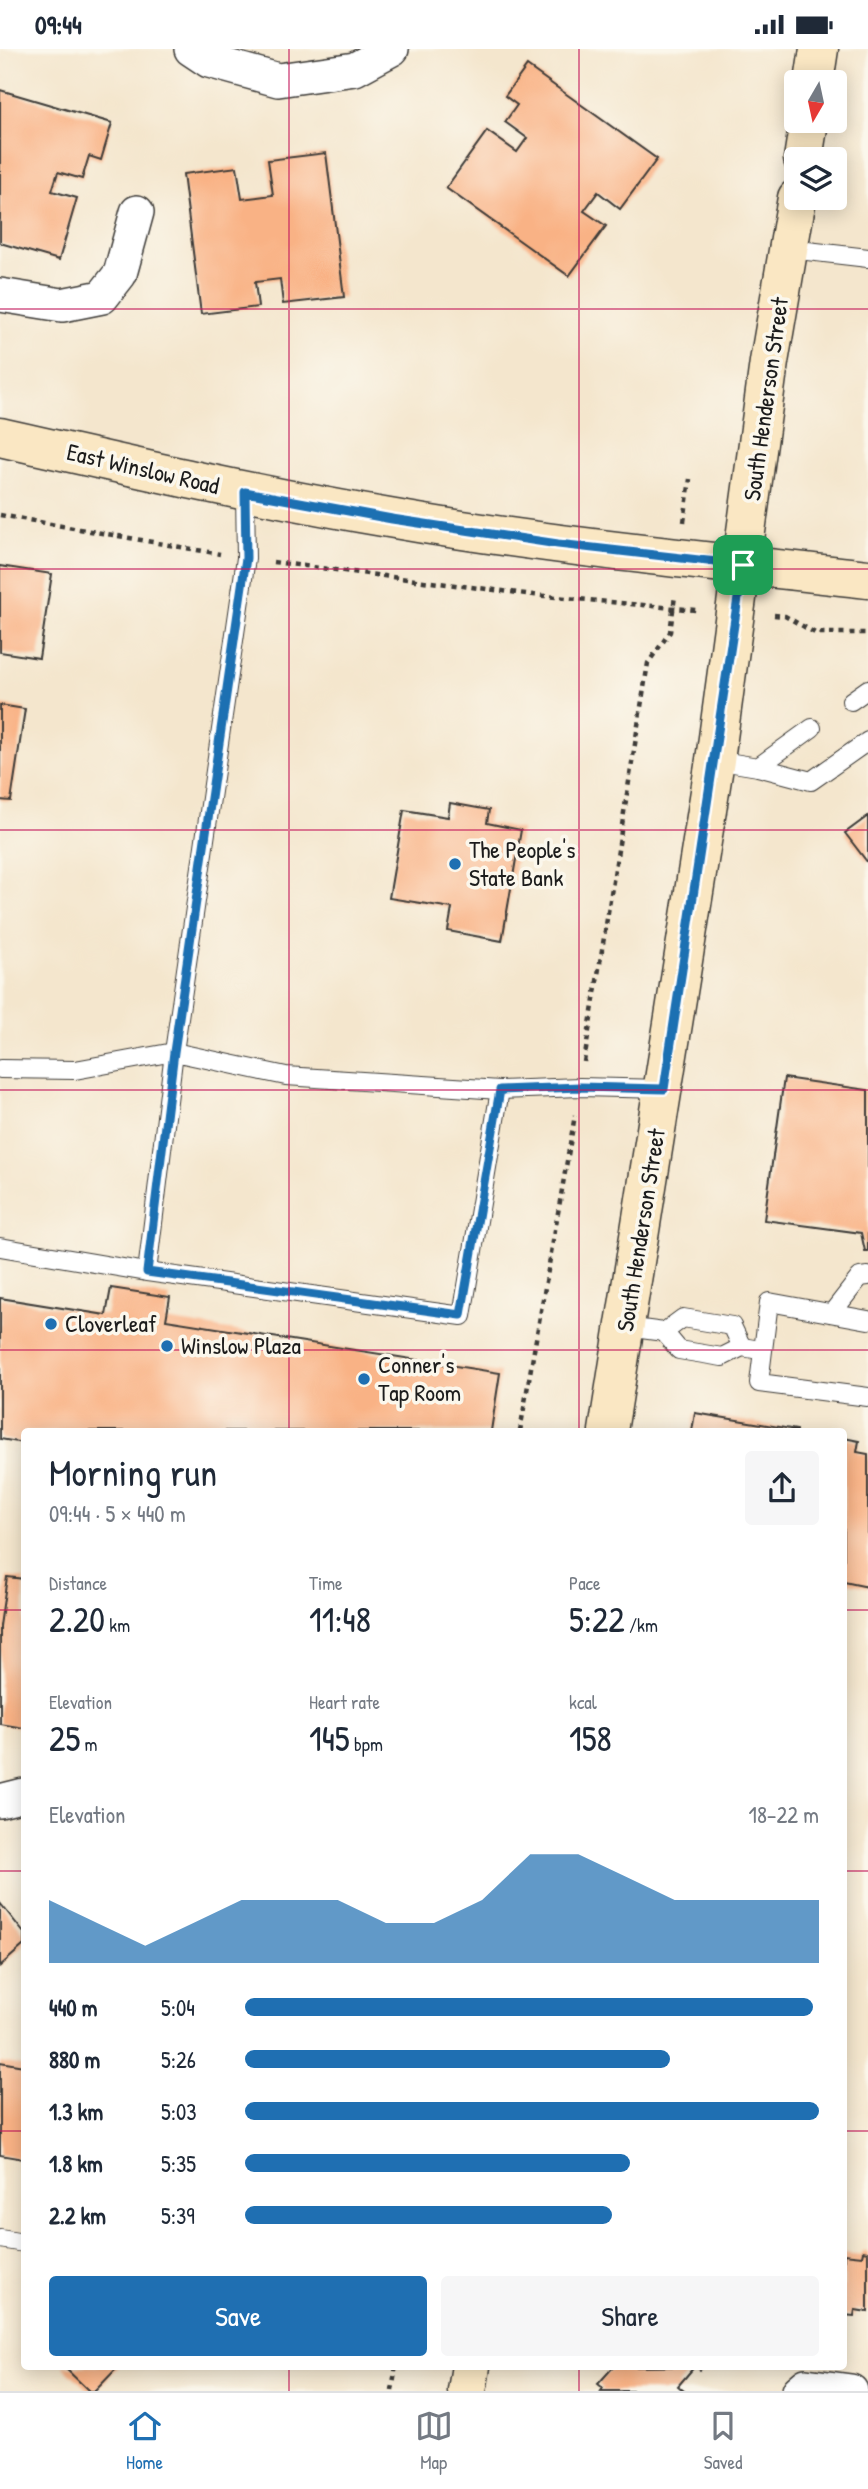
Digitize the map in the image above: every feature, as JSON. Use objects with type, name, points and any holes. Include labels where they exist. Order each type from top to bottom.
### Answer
[{"type":"street","points":[[191,49],[209,61],[278,80],[355,69],[392,49]]},
{"type":"street","points":[[816,70],[819,49]]},
{"type":"street","name":"South Henderson Street","points":[[609,1428],[715,760],[769,362],[795,210]]},
{"type":"street","points":[[0,295],[62,305],[102,297],[120,274],[137,212]]},
{"type":"street","name":"East Winslow Road","points":[[0,437],[245,492],[392,519],[558,544],[868,579]]},
{"type":"street","points":[[0,1801],[21,1796]]},
{"type":"street","points":[[467,2391],[470,2370]]},
{"type":"street","points":[[799,2391],[806,2385],[851,2391]]},
{"type":"lane","points":[[790,249],[868,258]]},
{"type":"lane","points":[[147,1272],[174,1052],[246,558],[245,492]]},
{"type":"lane","points":[[851,701],[868,689]]},
{"type":"lane","points":[[758,767],[812,728]]},
{"type":"lane","points":[[715,760],[758,767],[811,781],[868,741]]},
{"type":"lane","points":[[0,1069],[75,1070],[174,1052],[286,1076],[500,1090],[580,1087],[664,1089]]},
{"type":"lane","points":[[0,1247],[147,1272],[461,1315],[500,1090]]},
{"type":"lane","points":[[832,1313],[860,1277],[868,1276]]},
{"type":"lane","points":[[868,1320],[769,1302],[759,1383],[868,1397]]},
{"type":"lane","points":[[664,1332],[683,1318],[732,1326],[742,1347]]},
{"type":"lane","points":[[626,1327],[664,1332],[679,1350],[722,1357],[742,1347],[764,1350]]},
{"type":"lane","points":[[0,2239],[21,2242]]},
{"type":"path","points":[[0,515],[246,558],[534,595],[674,609],[670,632],[648,663],[580,1087],[521,1428]]},
{"type":"path","points":[[785,615],[815,633],[868,633]]},
{"type":"path","points":[[392,2391],[395,2370]]},
{"type":"building","points":[[527,66],[657,159],[620,209],[598,192],[584,211],[606,226],[569,276],[446,188],[487,131],[517,152],[527,138],[505,122],[517,105],[505,96]]},
{"type":"building","points":[[0,90],[112,123],[101,160],[89,156],[82,179],[58,172],[52,191],[77,198],[59,260],[0,243]]},
{"type":"building","points":[[326,153],[344,297],[283,304],[280,279],[255,282],[258,307],[201,314],[183,174],[237,167],[242,199],[273,195],[268,160]]},
{"type":"building","points":[[0,566],[52,574],[39,658],[0,652]]},
{"type":"building","points":[[0,705],[25,709],[11,801],[0,800]]},
{"type":"building","name":"The People's State Bank","points":[[450,803],[489,810],[487,823],[521,830],[502,941],[448,931],[452,908],[389,898],[404,810],[448,817]]},
{"type":"building","points":[[868,816],[868,863],[845,833]]},
{"type":"building","points":[[784,1078],[868,1090],[868,1251],[865,1251],[861,1233],[764,1220]]},
{"type":"building","name":"Winslow Plaza","points":[[111,1288],[170,1297],[166,1320],[500,1373],[491,1428],[21,1428],[21,1442],[0,1439],[0,1298],[106,1315]]},
{"type":"building","points":[[695,1413],[785,1428],[692,1428]]},
{"type":"building","points":[[847,1439],[859,1441],[857,1452],[868,1454],[868,1587],[847,1583]]},
{"type":"building","points":[[7,1577],[21,1579],[21,1728],[0,1724],[0,1626]]},
{"type":"building","points":[[0,1903],[21,1929],[21,1948],[0,1966]]},
{"type":"building","points":[[0,2062],[21,2066],[21,2158],[0,2155]]},
{"type":"building","points":[[863,2251],[868,2252],[868,2312],[855,2310],[854,2316],[847,2315],[847,2254],[862,2256]]},
{"type":"building","points":[[67,2370],[115,2370],[95,2391],[89,2391]]},
{"type":"building","points":[[610,2370],[692,2370],[678,2386],[684,2391],[601,2391],[603,2388],[598,2384]]},
{"type":"place","name":"The People's State Bank","points":[[455,864]]},
{"type":"place","name":"Cloverleaf","points":[[51,1324]]},
{"type":"place","name":"Winslow Plaza","points":[[167,1346]]},
{"type":"place","name":"Conner's Tap Room","points":[[364,1379]]},
{"type":"route","points":[[245,492],[392,519],[558,544],[743,565],[664,1089],[580,1087],[500,1090],[461,1315],[147,1272],[174,1052],[246,558],[245,492]]}]
